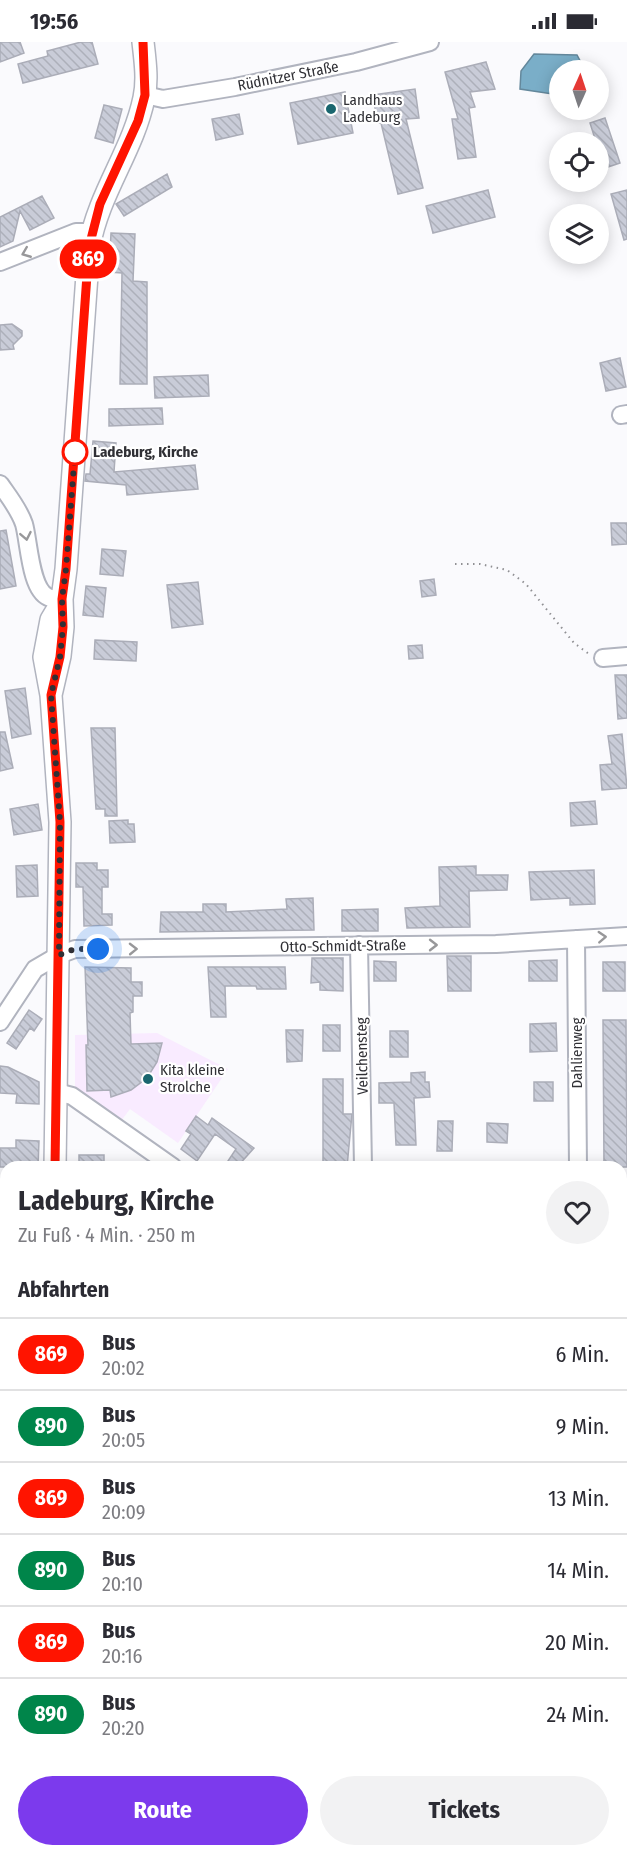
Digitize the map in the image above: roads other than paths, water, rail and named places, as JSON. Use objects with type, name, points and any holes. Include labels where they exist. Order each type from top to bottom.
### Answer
[{"type":"main road","points":[[55,1161],[60,822],[51,695],[60,657],[63,627],[62,599],[89,247],[100,204],[135,129],[145,95],[143,42]]},
{"type":"street","name":"Rüdnitzer Straße","points":[[145,95],[163,99],[235,87],[356,62],[430,42]]},
{"type":"street","points":[[0,262],[76,232],[92,232]]},
{"type":"street","points":[[0,484],[14,503],[23,523],[33,572],[40,590],[47,597],[62,599]]},
{"type":"street","points":[[603,658],[627,656]]},
{"type":"street","name":"Otto-Schmidt-Straße","points":[[59,955],[75,949],[496,944],[627,936]]},
{"type":"street","name":"Dahlienweg","points":[[576,939],[578,1161]]},
{"type":"street","name":"Veilchensteg","points":[[359,945],[363,1161]]},
{"type":"street","points":[[0,1022],[35,969],[59,955]]},
{"type":"street","points":[[57,1092],[72,1096],[164,1161]]},
{"type":"water","points":[[534,54],[577,55],[580,60],[549,60],[549,93],[520,89],[521,71]]},
{"type":"place","name":"Landhaus Ladeburg","points":[[331,109]]},
{"type":"place","name":"Ladeburg, Kirche","points":[[75,452]]},
{"type":"place","name":"Kita kleine Strolche","points":[[148,1079]]}]
